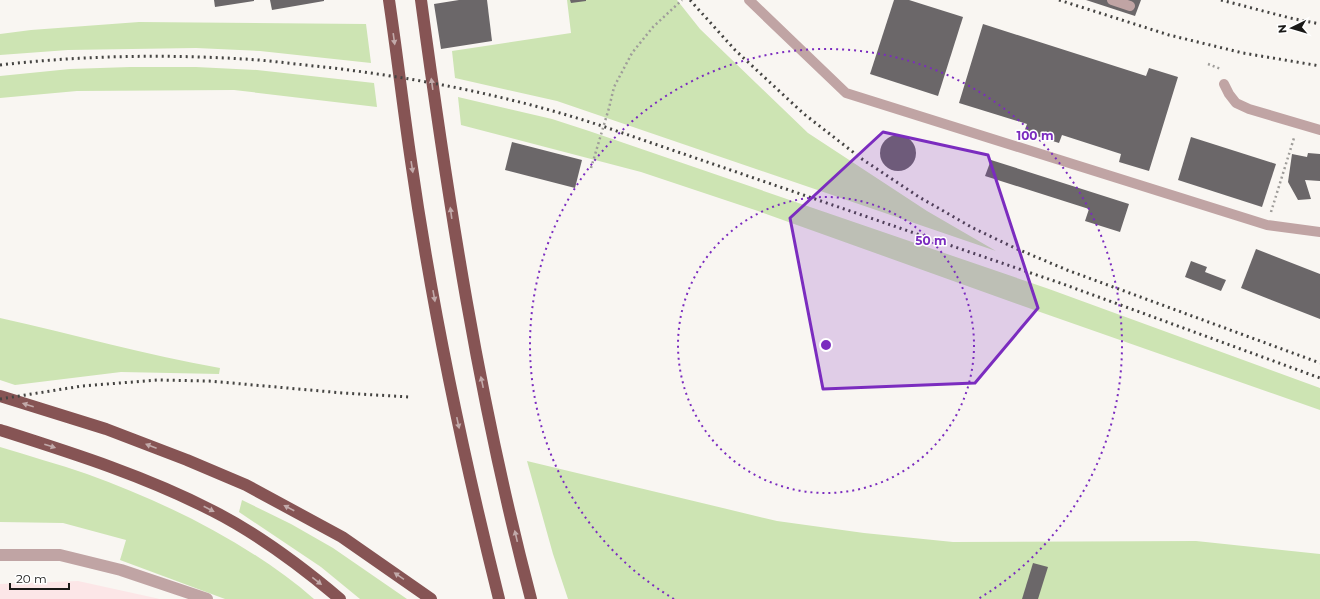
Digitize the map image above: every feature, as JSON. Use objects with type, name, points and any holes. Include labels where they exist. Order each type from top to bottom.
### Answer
[{"type":"highway","points":[[389,0],[411,162],[443,348],[470,478],[499,599]]},
{"type":"highway","points":[[420,0],[457,251],[475,348],[502,478],[531,599]]},
{"type":"highway","points":[[0,396],[106,429],[187,460],[246,486],[342,537],[431,599]]},
{"type":"highway","points":[[0,430],[95,460],[174,492],[214,511],[248,531],[284,556],[340,599]]},
{"type":"street","points":[[0,556],[60,555],[121,570],[207,599]]},
{"type":"lane","points":[[750,0],[846,93],[1267,225],[1320,232]]},
{"type":"lane","points":[[1112,0],[1130,6]]},
{"type":"lane","points":[[1224,84],[1228,94],[1236,102],[1249,109],[1320,130]]},
{"type":"path","points":[[591,168],[614,87],[632,53],[653,27],[682,0]]},
{"type":"path","points":[[1208,64],[1222,69]]},
{"type":"path","points":[[1267,225],[1295,136]]},
{"type":"highlighted area","points":[[883,132],[988,155],[1038,308],[975,383],[823,389],[790,218]]},
{"type":"shaded area","points":[[78,581],[160,599],[0,599],[0,584]]},
{"type":"green space","points":[[567,0],[677,0],[700,29],[808,133],[927,211],[996,251],[557,101],[455,78],[452,51],[571,33]]},
{"type":"green space","points":[[139,22],[366,24],[371,63],[260,51],[196,48],[68,50],[0,55],[0,34],[31,30]]},
{"type":"green space","points":[[196,67],[257,70],[374,83],[377,107],[234,90],[77,91],[0,98],[0,76],[70,69]]},
{"type":"green space","points":[[458,97],[552,119],[589,131],[1049,289],[1320,388],[1320,410],[758,211],[641,172],[461,125]]},
{"type":"green space","points":[[0,318],[165,357],[220,368],[219,374],[121,372],[15,385],[0,380]]},
{"type":"green space","points":[[0,447],[87,474],[117,485],[176,511],[206,526],[263,560],[314,599],[225,599],[120,560],[126,540],[63,523],[0,522]]},
{"type":"green space","points":[[527,461],[777,521],[864,533],[953,542],[1196,541],[1320,554],[1320,599],[568,599],[553,554]]},
{"type":"green space","points":[[242,500],[291,524],[333,548],[407,599],[360,599],[321,567],[239,512]]},
{"type":"building","points":[[214,0],[254,0],[254,1],[215,7]]},
{"type":"building","points":[[270,0],[324,0],[324,1],[272,10]]},
{"type":"building","points":[[459,0],[487,0],[492,41],[441,49],[434,4]]},
{"type":"building","points":[[570,0],[586,0],[586,1],[571,3]]},
{"type":"building","points":[[894,0],[909,0],[963,17],[938,96],[870,74]]},
{"type":"building","points":[[1086,0],[1141,0],[1135,16]]},
{"type":"building","points":[[983,24],[1146,76],[1149,68],[1178,77],[1149,171],[1119,162],[1121,154],[1062,135],[1059,143],[1024,132],[1027,124],[959,103]]},
{"type":"building","points":[[902,135],[911,140],[915,146],[915,160],[911,166],[902,171],[894,171],[885,166],[881,160],[880,149],[885,140],[891,136]]},
{"type":"building","points":[[1191,137],[1276,164],[1262,207],[1178,180]]},
{"type":"building","points":[[512,142],[582,160],[575,188],[505,170]]},
{"type":"building","points":[[1308,153],[1320,154],[1320,181],[1305,180],[1311,199],[1298,200],[1288,182],[1292,154],[1307,157]]},
{"type":"building","points":[[991,160],[1129,204],[1120,232],[1085,221],[1089,209],[985,176]]},
{"type":"building","points":[[1256,249],[1320,274],[1320,319],[1241,288]]},
{"type":"building","points":[[1191,261],[1207,267],[1205,272],[1226,280],[1221,291],[1185,277]]},
{"type":"building","points":[[1033,563],[1048,567],[1038,599],[1022,599]]},
{"type":"railway","points":[[690,0],[735,50],[804,114],[862,159],[919,197],[973,228],[1067,270],[1320,363]]},
{"type":"railway","points":[[1059,0],[1169,35],[1243,53],[1320,66]]},
{"type":"railway","points":[[1221,0],[1290,18],[1320,24]]},
{"type":"railway","points":[[0,65],[65,59],[130,56],[259,60],[396,77],[503,98],[608,128],[1063,284],[1320,378]]},
{"type":"railway","points":[[0,399],[82,386],[158,380],[209,381],[343,393],[409,397]]}]
